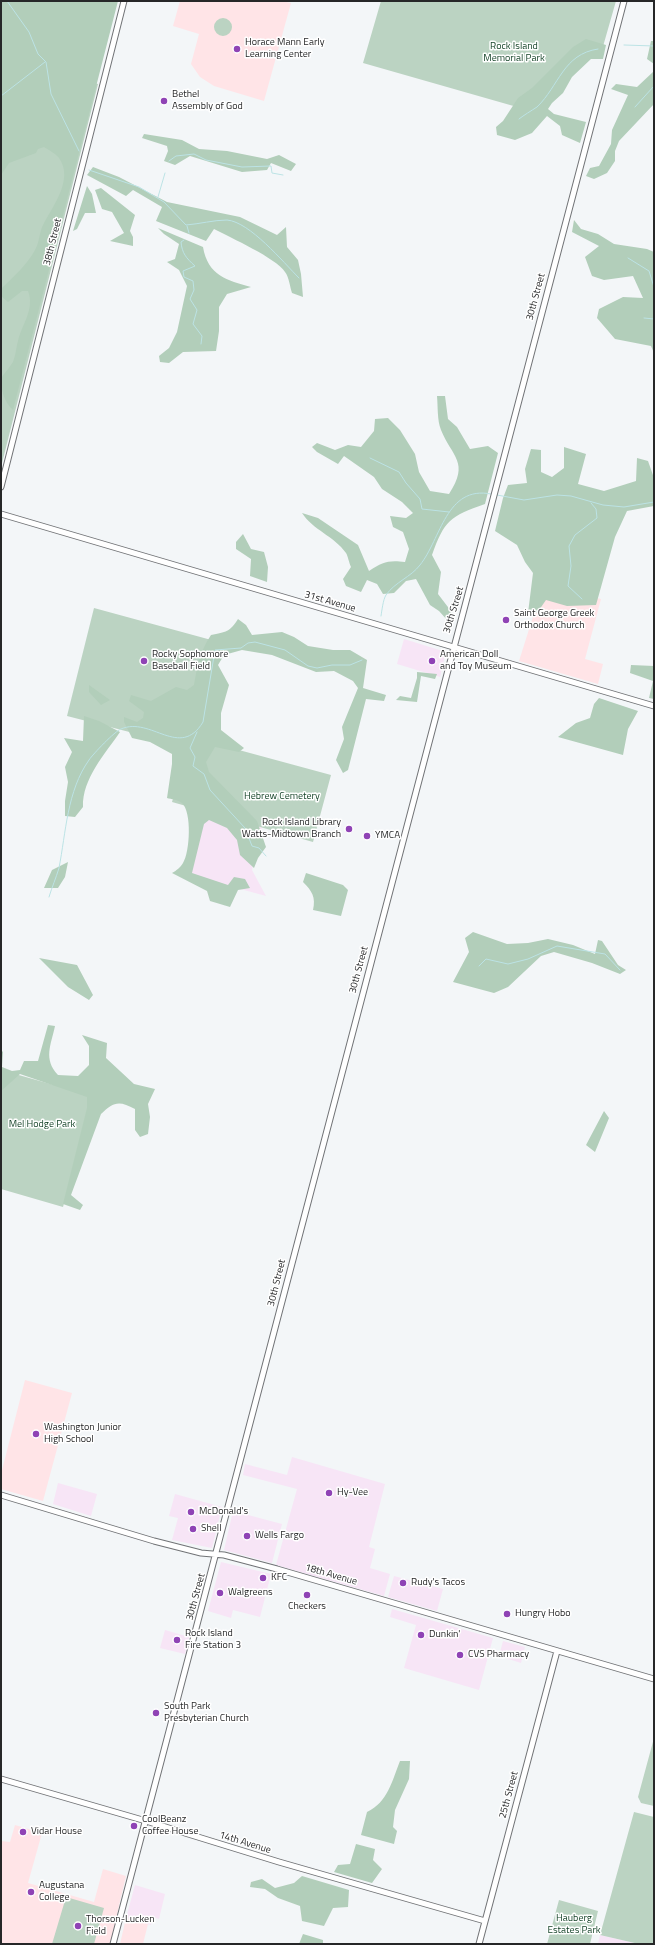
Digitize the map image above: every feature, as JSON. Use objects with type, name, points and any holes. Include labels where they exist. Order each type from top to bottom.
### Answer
[{"type":"street","name":"38th Street","points":[[1,487],[124,1]]},
{"type":"street","name":"30th Street","points":[[113,1944],[624,1]]},
{"type":"street","name":"31st Avenue","points":[[1,514],[654,706]]},
{"type":"street","name":"18th Avenue","points":[[1,1495],[154,1541],[201,1553],[216,1554],[298,1575],[654,1679]]},
{"type":"street","name":"25th Street","points":[[479,1944],[557,1651]]},
{"type":"street","name":"14th Avenue","points":[[1,1779],[146,1821],[279,1862],[485,1921]]},
{"type":"shaded area","name":"Horace Mann Early Learning Center","points":[[180,1],[282,1],[291,3],[264,101],[214,86],[200,77],[191,64],[199,34],[173,26]]},
{"type":"shaded area","points":[[543,585],[601,599],[585,659],[603,664],[598,684],[519,661]]},
{"type":"shaded area","points":[[404,639],[446,652],[440,677],[397,664]]},
{"type":"shaded area","points":[[206,812],[262,827],[252,870],[266,896],[189,875]]},
{"type":"shaded area","name":"Washington Junior High School","points":[[25,1380],[72,1393],[43,1501],[1,1489],[1,1474]]},
{"type":"shaded area","points":[[292,1457],[385,1484],[369,1547],[375,1549],[370,1568],[390,1574],[384,1596],[276,1565],[297,1489],[243,1475],[245,1464],[287,1475]]},
{"type":"shaded area","points":[[58,1483],[97,1494],[91,1516],[53,1504]]},
{"type":"shaded area","points":[[175,1494],[222,1507],[212,1548],[172,1540],[178,1518],[169,1516]]},
{"type":"shaded area","points":[[233,1511],[282,1524],[272,1563],[224,1550]]},
{"type":"shaded area","points":[[221,1562],[271,1574],[260,1617],[233,1610],[231,1618],[208,1611]]},
{"type":"shaded area","points":[[394,1576],[443,1589],[437,1611],[388,1597]]},
{"type":"shaded area","points":[[392,1609],[493,1638],[479,1690],[404,1668],[416,1625],[390,1617]]},
{"type":"shaded area","points":[[165,1630],[189,1637],[185,1654],[160,1648]]},
{"type":"shaded area","points":[[503,1641],[525,1647],[521,1663],[499,1656]]},
{"type":"shaded area","name":"Augustana College","points":[[15,1825],[42,1833],[28,1883],[94,1902],[103,1869],[126,1876],[110,1944],[1,1944],[1,1841],[10,1842]]},
{"type":"shaded area","points":[[135,1885],[165,1894],[159,1919],[153,1917],[151,1925],[126,1918]]},
{"type":"shaded area","points":[[126,1918],[148,1924],[143,1944],[120,1944]]},
{"type":"shaded area","points":[[600,1935],[639,1944],[598,1944]]},
{"type":"green space","points":[[1,1],[118,1],[13,410],[3,395],[2,377],[13,362],[17,344],[29,310],[30,298],[28,291],[22,291],[8,302],[1,296],[1,289],[24,266],[35,250],[42,226],[57,200],[64,175],[63,166],[59,158],[44,147],[38,149],[36,153],[9,163],[1,175]]},
{"type":"green space","name":"Rock Island Memorial Park","points":[[381,1],[616,1],[602,50],[578,58],[531,111],[363,63]]},
{"type":"green space","points":[[223,18],[229,21],[232,27],[229,33],[223,36],[217,33],[214,27],[217,21]]},
{"type":"green space","points":[[586,39],[606,45],[603,59],[591,59],[572,77],[563,93],[548,109],[554,114],[586,122],[580,143],[562,135],[560,126],[547,116],[532,133],[515,140],[497,135],[496,127],[503,121],[518,98],[532,88],[573,47]]},
{"type":"green space","points":[[651,41],[654,41],[654,64],[647,59]]},
{"type":"green space","points":[[1,57],[98,84],[1,467]]},
{"type":"green space","points":[[654,71],[654,104],[619,141],[615,151],[615,161],[607,173],[594,179],[586,176],[590,168],[599,166],[611,144],[612,130],[628,95],[611,89],[616,84],[637,87]]},
{"type":"green space","points":[[144,134],[182,140],[199,149],[227,151],[267,159],[279,155],[296,164],[291,171],[271,163],[267,170],[242,172],[190,156],[175,165],[164,161],[168,151],[167,146],[142,138]]},
{"type":"green space","points":[[93,167],[119,177],[167,202],[240,217],[277,235],[286,227],[287,247],[298,260],[303,297],[292,293],[285,272],[263,255],[214,229],[206,241],[156,221],[162,207],[133,190],[126,196],[87,175]]},
{"type":"green space","points":[[87,186],[92,194],[96,213],[85,213],[77,229],[73,231]]},
{"type":"green space","points":[[101,188],[135,215],[130,231],[133,237],[133,246],[110,241],[124,233],[112,212],[102,209],[95,190]]},
{"type":"green space","points":[[574,220],[581,229],[598,234],[614,244],[647,249],[654,252],[654,353],[651,346],[615,339],[597,318],[599,309],[623,297],[643,298],[633,276],[604,280],[592,276],[585,257],[599,246],[572,232]]},
{"type":"green space","points":[[158,228],[203,247],[209,264],[214,271],[227,279],[251,287],[227,294],[219,307],[219,331],[216,351],[183,352],[169,363],[160,362],[159,356],[169,348],[177,332],[187,286],[179,270],[167,262],[175,259],[179,244]]},
{"type":"green space","points":[[437,396],[445,396],[448,419],[457,427],[470,449],[488,446],[498,453],[485,504],[464,512],[450,521],[440,534],[432,555],[441,572],[438,594],[451,611],[448,621],[439,611],[430,605],[416,579],[406,581],[394,593],[383,594],[377,584],[367,580],[361,592],[346,586],[343,579],[351,567],[346,553],[336,542],[312,524],[302,513],[318,518],[358,545],[369,571],[386,562],[405,562],[409,549],[403,532],[393,527],[390,516],[406,518],[413,513],[402,502],[382,489],[374,477],[344,456],[338,464],[317,452],[312,447],[317,443],[335,450],[348,445],[361,447],[374,431],[375,419],[388,418],[400,430],[415,454],[419,472],[430,491],[449,494],[455,483],[459,467],[457,460],[441,430],[438,417]]},
{"type":"green space","points":[[564,447],[586,454],[578,484],[604,491],[636,481],[637,458],[648,461],[654,478],[654,506],[627,511],[615,537],[596,605],[567,606],[546,600],[537,613],[528,613],[533,573],[525,562],[517,545],[495,531],[503,498],[508,485],[527,483],[525,469],[531,449],[541,450],[541,472],[552,477],[564,468]]},
{"type":"green space","points":[[243,534],[251,549],[264,552],[268,567],[267,582],[250,576],[251,559],[236,549],[236,542]]},
{"type":"green space","name":"Hebrew Cemetery","points":[[94,608],[215,641],[191,737],[331,775],[313,842],[172,802],[188,747],[67,716]]},
{"type":"green space","points":[[238,619],[246,625],[252,635],[282,632],[294,637],[308,646],[333,650],[350,650],[367,660],[363,688],[386,695],[384,701],[366,699],[348,770],[343,773],[336,760],[344,739],[342,727],[358,688],[353,681],[334,671],[316,672],[272,655],[242,650],[224,655],[218,665],[229,685],[221,713],[221,730],[244,748],[239,752],[215,747],[206,762],[209,772],[257,821],[266,847],[258,858],[254,868],[240,855],[237,840],[227,828],[209,820],[204,824],[192,873],[228,885],[234,877],[245,879],[250,888],[238,890],[230,907],[210,901],[207,891],[172,873],[181,866],[185,858],[189,823],[182,803],[167,798],[172,754],[150,742],[132,738],[124,722],[124,717],[137,722],[143,718],[144,712],[129,701],[131,695],[151,701],[176,687],[187,690],[194,685],[202,653],[211,635],[227,631],[233,627]]},
{"type":"green space","points":[[631,665],[654,666],[654,699],[649,698],[653,681],[630,673]]},
{"type":"green space","points":[[417,672],[437,674],[435,679],[421,676],[417,702],[396,700],[400,696],[411,698],[417,678]]},
{"type":"green space","points":[[89,685],[110,700],[101,705],[89,692]]},
{"type":"green space","points":[[599,698],[638,711],[628,729],[623,755],[558,737],[576,723],[590,718],[594,704]]},
{"type":"green space","points":[[84,716],[99,721],[120,732],[101,758],[90,777],[86,787],[83,807],[75,817],[65,816],[65,801],[68,782],[65,767],[72,752],[64,738],[83,741]]},
{"type":"green space","points":[[68,862],[65,877],[58,888],[44,888],[52,870]]},
{"type":"green space","points":[[306,873],[343,885],[348,890],[341,916],[313,910],[314,898],[309,888],[303,882]]},
{"type":"green space","points":[[473,932],[507,944],[528,943],[548,939],[573,945],[595,954],[598,940],[602,941],[618,965],[626,970],[620,974],[592,963],[554,952],[541,956],[508,987],[494,993],[453,982],[469,952],[465,938]]},
{"type":"green space","points":[[39,958],[77,965],[93,995],[89,1000],[68,987]]},
{"type":"green space","points":[[48,1025],[55,1026],[49,1057],[53,1069],[58,1075],[78,1076],[89,1065],[89,1046],[82,1035],[107,1043],[106,1058],[134,1084],[155,1089],[148,1104],[150,1117],[148,1134],[140,1137],[135,1130],[135,1109],[125,1104],[120,1103],[113,1105],[101,1114],[71,1195],[83,1205],[80,1210],[63,1204],[87,1108],[87,1097],[20,1074],[1,1091],[1,1050],[3,1052],[2,1067],[12,1071],[20,1070],[24,1061],[38,1061]]},
{"type":"green space","name":"Mel Hodge Park","points":[[1,1070],[93,1096],[63,1207],[1,1189]]},
{"type":"green space","points":[[604,1111],[609,1118],[595,1152],[586,1145]]},
{"type":"green space","points":[[654,1738],[654,1806],[641,1803],[638,1797]]},
{"type":"green space","points":[[400,1761],[410,1761],[409,1779],[395,1810],[393,1827],[397,1831],[394,1844],[361,1835],[367,1812],[380,1803],[385,1797]]},
{"type":"green space","points":[[634,1812],[654,1817],[654,1944],[639,1944],[600,1935]]},
{"type":"green space","points":[[356,1844],[375,1849],[373,1860],[382,1869],[372,1883],[334,1872],[338,1865],[350,1864]]},
{"type":"green space","points":[[302,1876],[349,1890],[348,1907],[333,1908],[324,1926],[302,1921],[300,1906],[278,1898],[265,1889],[250,1887],[251,1882],[262,1879],[275,1888],[294,1883]]},
{"type":"green space","name":"Thorson-Lucken Field","points":[[66,1897],[104,1908],[94,1944],[52,1944]]},
{"type":"green space","name":"Hauberg Estates Park","points":[[559,1900],[598,1911],[590,1944],[547,1944]]},
{"type":"green space","points":[[303,1934],[323,1940],[323,1944],[299,1944]]},
{"type":"waterway","points":[[7,1],[29,32],[38,54],[46,62],[51,94],[79,151]]},
{"type":"waterway","points":[[624,45],[654,46]]},
{"type":"waterway","points":[[519,119],[537,107],[545,99],[569,64],[586,52],[598,49]]},
{"type":"waterway","points":[[1,96],[45,62]]},
{"type":"waterway","points":[[635,107],[654,86]]},
{"type":"waterway","points":[[169,161],[176,156],[194,154],[206,160],[242,167],[271,166],[272,173],[283,175]]},
{"type":"waterway","points":[[89,170],[139,187],[164,202],[186,225],[222,220],[236,222],[256,235],[299,278]]},
{"type":"waterway","points":[[158,197],[165,173]]},
{"type":"waterway","points":[[187,226],[189,233]]},
{"type":"waterway","points":[[184,240],[181,242],[183,252],[195,266],[183,271],[184,277],[193,281],[194,290],[190,299],[197,310],[193,324],[202,336],[201,344]]},
{"type":"waterway","points":[[628,258],[649,271],[654,287]]},
{"type":"waterway","points":[[644,318],[654,319]]},
{"type":"waterway","points":[[370,458],[399,472],[406,483],[420,499],[422,509],[449,512]]},
{"type":"waterway","points":[[381,616],[383,602],[386,595],[420,565],[446,516],[454,506],[464,498],[476,493],[491,494]]},
{"type":"waterway","points":[[497,495],[524,500],[557,495],[571,496],[603,505],[624,507],[654,502]]},
{"type":"waterway","points":[[582,599],[568,586],[571,566],[569,546],[575,535],[597,518],[596,509],[591,503]]},
{"type":"waterway","points":[[49,897],[59,868],[68,812],[72,798],[76,785],[89,760],[109,738],[121,729],[132,727],[143,728],[175,737],[185,737],[194,733],[203,722],[215,650],[241,648],[248,643],[255,642],[285,650],[308,666],[317,668],[332,665],[350,665],[362,660]]},
{"type":"waterway","points":[[197,732],[190,748],[195,757],[193,766],[204,774],[210,790],[245,828],[252,846],[259,848],[266,856]]},
{"type":"waterway","points":[[479,966],[486,959],[508,964],[528,959],[557,946],[605,954],[620,970]]},
{"type":"place","name":"Horace Mann Early Learning Center","points":[[237,49]]},
{"type":"place","name":"Bethel Assembly of God","points":[[164,101]]},
{"type":"place","name":"Saint George Greek Orthodox Church","points":[[506,620]]},
{"type":"place","name":"Rocky Sophomore Baseball Field","points":[[144,661]]},
{"type":"place","name":"American Doll and Toy Museum","points":[[432,661]]},
{"type":"place","name":"Rock Island Library Watts-Midtown Branch","points":[[349,829]]},
{"type":"place","name":"YMCA","points":[[367,836]]},
{"type":"place","name":"Washington Junior High School","points":[[36,1434]]},
{"type":"place","name":"Hy-Vee","points":[[329,1493]]},
{"type":"place","name":"McDonald's","points":[[191,1512]]},
{"type":"place","name":"Shell","points":[[193,1529]]},
{"type":"place","name":"Wells Fargo","points":[[247,1536]]},
{"type":"place","name":"KFC","points":[[263,1578]]},
{"type":"place","name":"Rudy's Tacos","points":[[403,1583]]},
{"type":"place","name":"Walgreens","points":[[220,1593]]},
{"type":"place","name":"Checkers","points":[[307,1595]]},
{"type":"place","name":"Hungry Hobo","points":[[507,1614]]},
{"type":"place","name":"Dunkin'","points":[[421,1635]]},
{"type":"place","name":"Rock Island Fire Station 3","points":[[177,1640]]},
{"type":"place","name":"CVS Pharmacy","points":[[460,1655]]},
{"type":"place","name":"South Park Presbyterian Church","points":[[156,1713]]},
{"type":"place","name":"CoolBeanz Coffee House","points":[[134,1826]]},
{"type":"place","name":"Vidar House","points":[[23,1832]]},
{"type":"place","name":"Augustana College","points":[[31,1892]]},
{"type":"place","name":"Thorson-Lucken Field","points":[[78,1926]]}]
